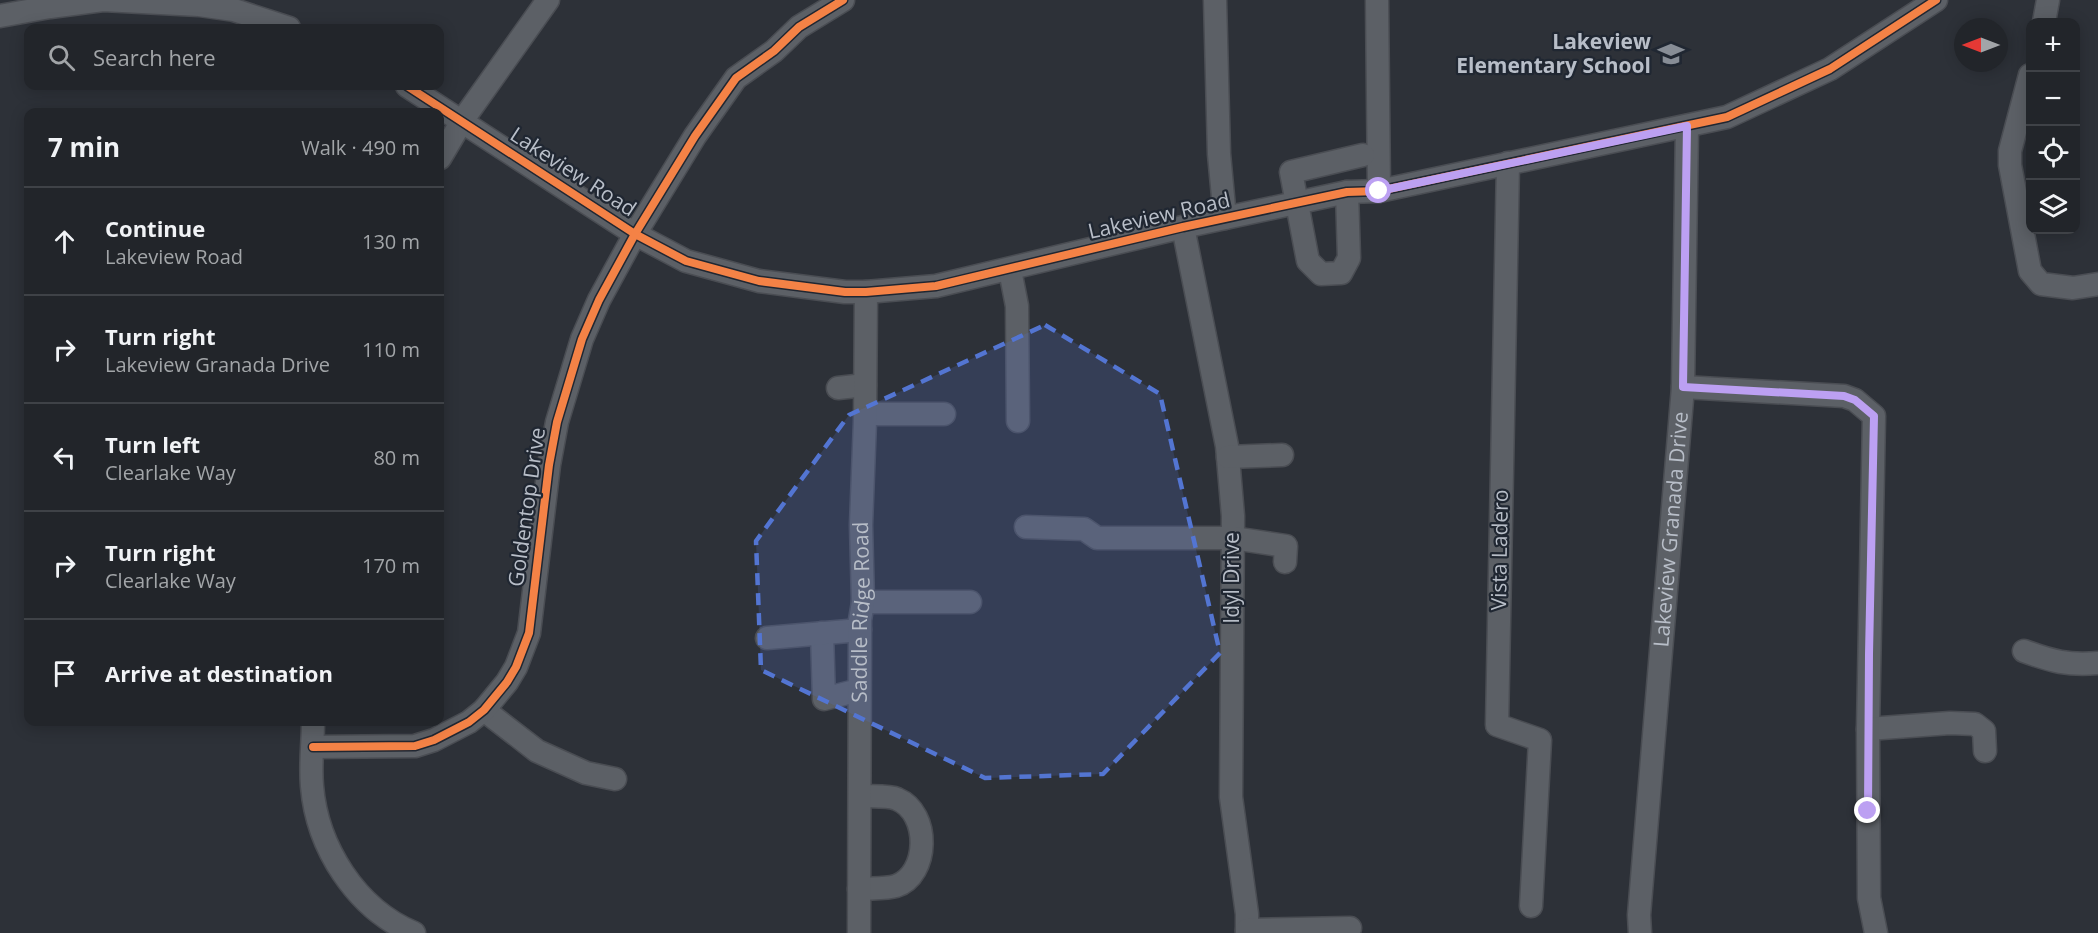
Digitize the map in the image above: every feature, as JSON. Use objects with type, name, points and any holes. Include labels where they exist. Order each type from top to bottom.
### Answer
[{"type":"street","points":[[0,16],[103,0],[199,5],[234,10],[277,24]]},
{"type":"street","points":[[444,151],[462,121],[548,0]]},
{"type":"street","points":[[1215,0],[1219,154],[1225,218]]},
{"type":"street","points":[[1377,0],[1379,191]]},
{"type":"street","name":"Lakeview Road","points":[[444,110],[635,234],[686,261],[759,281],[845,292],[866,292],[936,286],[1183,227],[1344,192],[1379,191],[1727,117],[1830,69],[1936,0]]},
{"type":"street","points":[[2045,18],[2048,0]]},
{"type":"street","name":"Goldentop Drive","points":[[313,747],[415,746],[452,732],[484,710],[507,682],[524,650],[529,633],[549,465],[557,422],[582,339],[599,300],[635,234],[695,136],[736,78],[774,51],[799,27],[832,3]]},
{"type":"street","name":"Lakeview Road","points":[[413,90],[442,108]]},
{"type":"street","points":[[2026,93],[2010,158],[2030,271],[2041,284],[2073,288],[2098,284]]},
{"type":"street","name":"Lakeview Granada Drive","points":[[1640,933],[1640,903],[1683,387],[1687,126]]},
{"type":"street","points":[[1330,163],[1344,192],[1349,258],[1341,273],[1321,274],[1308,261],[1292,172],[1363,155]]},
{"type":"street","name":"Vista Ladero","points":[[1508,163],[1497,725],[1540,740],[1531,906]]},
{"type":"street","name":"Idyl Drive","points":[[1183,227],[1228,457],[1233,538],[1231,797],[1247,914],[1247,932]]},
{"type":"street","points":[[1010,270],[1017,316],[1018,421]]},
{"type":"street","name":"Saddle Ridge Road","points":[[859,933],[861,796],[859,690],[863,602],[861,525],[866,385],[866,292]]},
{"type":"street","points":[[838,388],[866,385]]},
{"type":"street","points":[[1683,387],[1844,396],[1855,400],[1874,416],[1868,729],[1869,898],[1876,933]]},
{"type":"street","points":[[865,414],[945,414]]},
{"type":"street","points":[[1228,457],[1282,455]]},
{"type":"street","points":[[1026,527],[1084,529],[1097,538],[1233,538],[1286,546],[1285,562]]},
{"type":"street","points":[[863,602],[970,602]]},
{"type":"street","points":[[766,638],[860,630]]},
{"type":"street","points":[[822,633],[815,703],[859,690]]},
{"type":"street","points":[[2024,651],[2055,663],[2098,663]]},
{"type":"street","points":[[484,710],[537,751],[586,773],[615,779]]},
{"type":"street","points":[[1868,729],[1950,723],[1976,724],[1984,731],[1985,751]]},
{"type":"street","points":[[313,726],[312,785],[314,804],[325,840],[343,874],[370,905],[406,932]]},
{"type":"street","points":[[860,889],[897,886],[913,873],[923,848],[921,824],[909,808],[897,798],[861,796]]},
{"type":"street","points":[[1247,932],[1350,928]]},
{"type":"highlighted area","points":[[1045,325],[1160,394],[1220,653],[1103,774],[985,778],[761,670],[756,541],[849,415]]},
{"type":"cycle path","points":[[313,747],[415,746],[434,740],[469,722],[484,710],[507,682],[516,667],[529,633],[549,465],[557,422],[582,339],[599,300],[635,234],[695,136],[736,78],[774,51],[799,27],[843,0]]},
{"type":"cycle path","points":[[444,110],[635,234],[686,261],[759,281],[845,292],[866,292],[936,286],[1183,227],[1347,192],[1379,191],[1727,117],[1830,69],[1936,0]]},
{"type":"cycle path","points":[[413,90],[441,108]]},
{"type":"place","name":"Lakeview Elementary School","points":[[1671,54]]},
{"type":"route","points":[[1379,191],[1687,126],[1683,387],[1844,396],[1855,400],[1874,416],[1868,811]]}]
